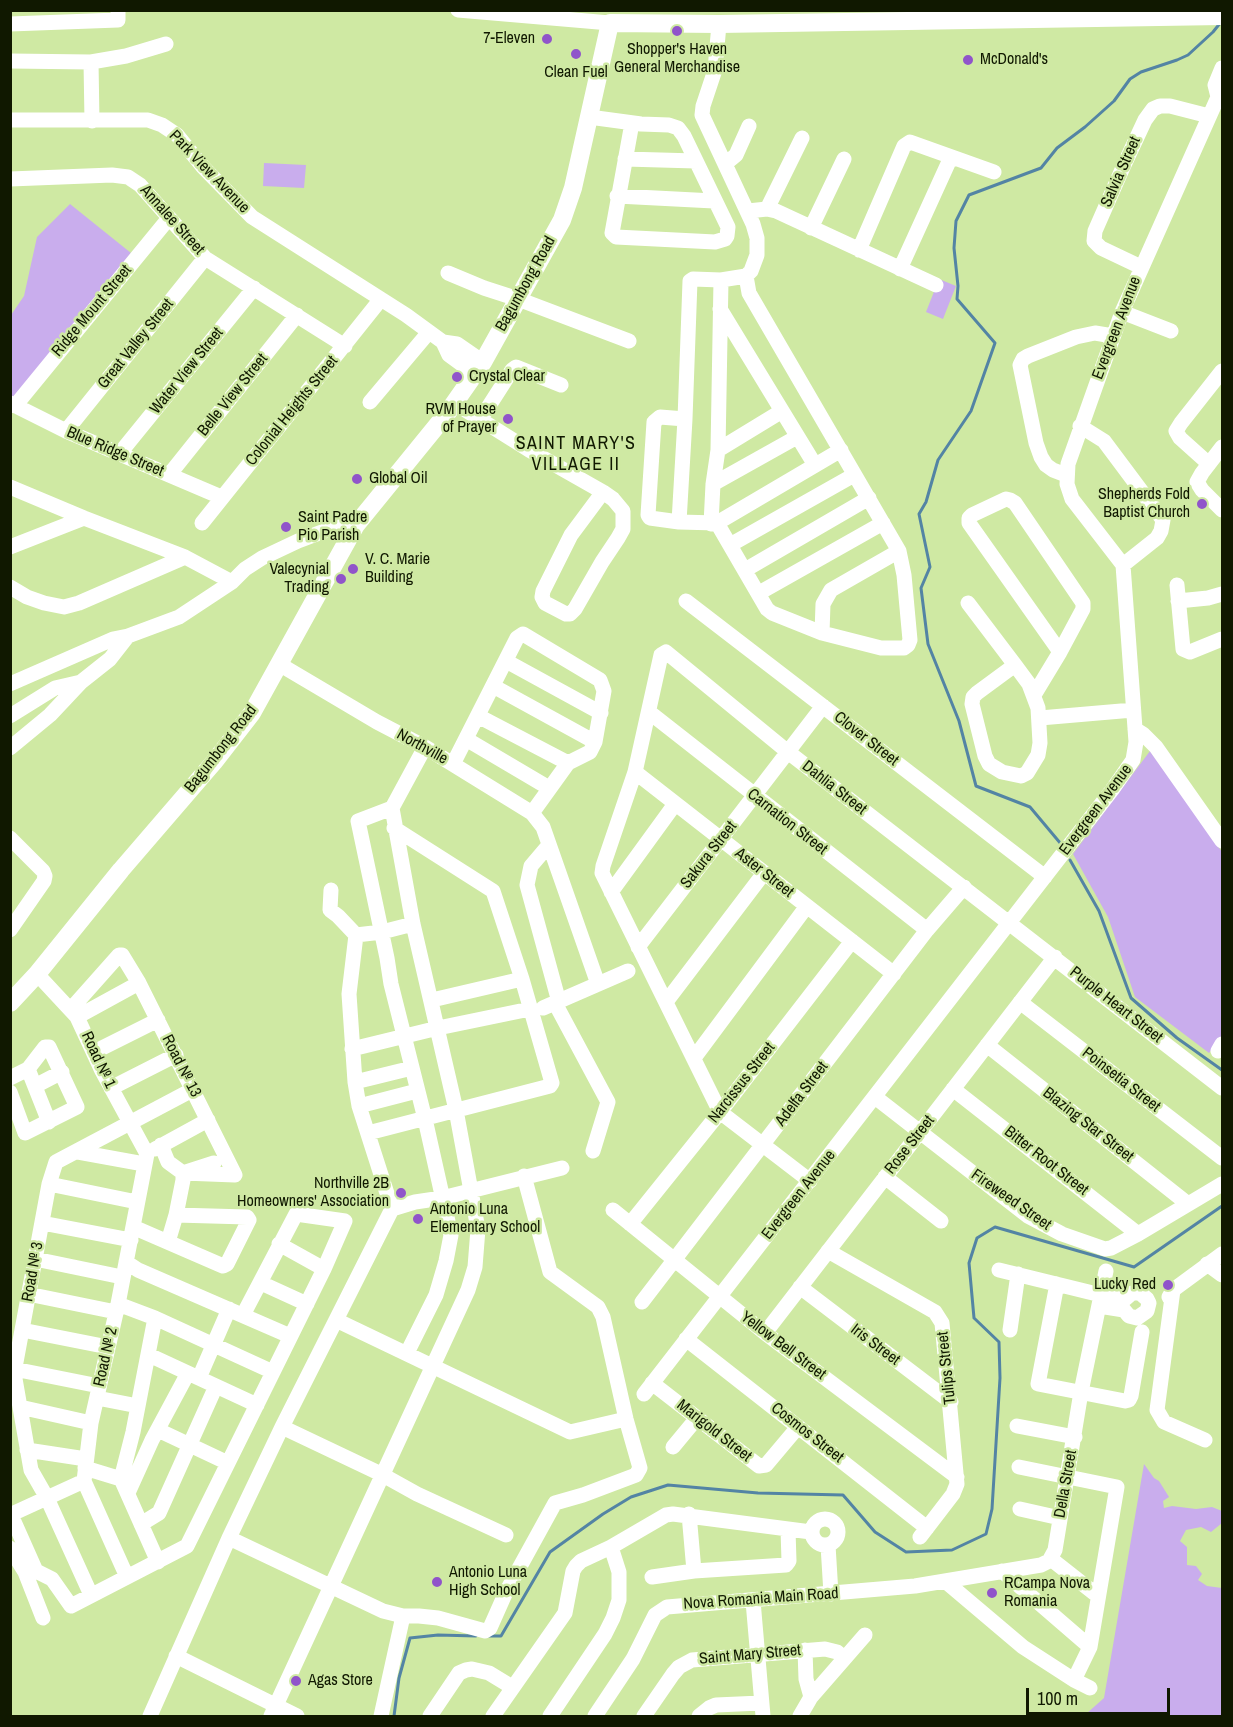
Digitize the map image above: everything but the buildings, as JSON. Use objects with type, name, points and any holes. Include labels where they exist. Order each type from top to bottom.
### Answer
[{"type":"main road","points":[[610,23],[697,17],[719,24],[1082,14],[1216,14]]},
{"type":"main road","name":"Bagumbong Road","points":[[10,1004],[37,975],[121,870],[214,762],[252,712],[356,525],[454,403],[479,368],[562,220],[573,188],[610,23]]},
{"type":"street","points":[[10,24],[118,20],[118,10]]},
{"type":"street","points":[[458,10],[610,23]]},
{"type":"street","points":[[679,522],[686,419],[690,281],[746,276],[751,271],[757,255],[757,238],[748,211],[702,115],[715,70],[719,24]]},
{"type":"street","points":[[10,61],[91,62],[126,56],[166,44]]},
{"type":"street","points":[[91,62],[92,121]]},
{"type":"street","name":"Evergreen Avenue","points":[[1066,475],[1070,453],[1122,312],[1220,96],[1215,85],[1222,68]]},
{"type":"street","name":"Salvia Street","points":[[1141,267],[1101,248],[1095,241],[1095,231],[1124,165],[1145,120],[1153,109],[1170,106],[1209,116]]},
{"type":"street","points":[[589,117],[669,125],[678,128],[684,136],[728,231],[725,239],[720,241],[627,238],[616,237],[612,233],[632,123]]},
{"type":"street","name":"Park View Avenue","points":[[10,120],[148,120],[162,125],[177,135],[252,217],[429,332],[442,342],[449,355],[479,368]]},
{"type":"street","points":[[725,164],[736,155],[749,126]]},
{"type":"street","points":[[767,209],[802,138]]},
{"type":"street","points":[[859,250],[904,146],[910,142],[994,172]]},
{"type":"street","points":[[900,269],[951,157]]},
{"type":"street","points":[[625,159],[696,161]]},
{"type":"street","points":[[811,228],[844,159]]},
{"type":"street","name":"Annalee Street","points":[[10,179],[112,175],[128,177],[140,184],[206,258],[345,346]]},
{"type":"street","points":[[617,196],[714,201]]},
{"type":"street","points":[[748,211],[767,209],[776,211],[936,285]]},
{"type":"street","name":"Ridge Mount Street","points":[[13,405],[169,218]]},
{"type":"street","name":"Great Valley Street","points":[[66,431],[206,258]]},
{"type":"street","points":[[448,273],[629,341]]},
{"type":"street","points":[[721,280],[718,450],[713,484],[714,523],[772,614],[822,633],[881,648],[904,648],[910,640],[904,575],[899,551],[749,293],[746,276]]},
{"type":"street","name":"Water View Street","points":[[120,453],[254,288]]},
{"type":"street","name":"Colonial Heights Street","points":[[202,523],[381,299]]},
{"type":"street","points":[[720,309],[815,465]]},
{"type":"street","points":[[1122,312],[1171,331]]},
{"type":"street","name":"Belle View Street","points":[[169,475],[297,315]]},
{"type":"street","points":[[370,402],[429,332]]},
{"type":"street","points":[[1080,426],[1104,441],[1163,520],[1157,538],[1123,565],[1077,507],[1069,492],[1066,475],[1046,465],[1041,457],[1020,365],[1028,356],[1076,337],[1095,333],[1113,336]]},
{"type":"street","points":[[480,420],[516,367],[561,385]]},
{"type":"street","points":[[1209,464],[1180,438],[1176,431],[1222,371]]},
{"type":"street","points":[[454,403],[480,420],[603,492],[614,499],[623,511],[623,529],[575,609],[570,614],[566,614],[545,603],[542,597],[563,549],[603,492]]},
{"type":"street","name":"Blue Ridge Street","points":[[13,405],[66,431],[221,497]]},
{"type":"street","points":[[718,450],[782,411]]},
{"type":"street","points":[[686,419],[656,418],[654,422],[648,515],[650,518],[714,523],[841,450]]},
{"type":"street","points":[[713,484],[798,437]]},
{"type":"street","points":[[1222,447],[1197,482],[1222,510]]},
{"type":"street","points":[[730,545],[854,475]]},
{"type":"street","points":[[10,487],[185,557],[232,582]]},
{"type":"street","points":[[745,570],[869,498]]},
{"type":"street","points":[[1034,695],[1060,652],[1083,609],[1080,598],[1015,503],[1006,499],[972,515],[969,523],[1060,652]]},
{"type":"street","points":[[10,547],[84,518]]},
{"type":"street","points":[[759,592],[883,523]]},
{"type":"street","points":[[10,684],[113,639],[128,636],[179,617],[232,582],[245,568],[298,541],[344,524],[356,525]]},
{"type":"street","points":[[822,633],[823,604],[831,590],[899,551]]},
{"type":"street","points":[[10,587],[27,597],[64,607],[185,557]]},
{"type":"street","name":"Evergreen Avenue","points":[[648,1388],[1128,768],[1135,752],[1135,729],[1123,565]]},
{"type":"street","points":[[1222,594],[1208,598],[1177,593],[1183,649],[1190,652],[1222,639]]},
{"type":"street","name":"Clover Street","points":[[686,601],[1045,877]]},
{"type":"street","points":[[968,603],[1015,665],[1034,695],[1040,718],[1040,743],[1038,755],[1027,773],[1021,776],[994,769],[989,764],[972,709],[973,697],[1015,665]]},
{"type":"street","points":[[453,764],[517,638],[523,634],[600,680],[604,691],[601,713],[595,741],[590,752],[568,763],[532,813]]},
{"type":"street","points":[[10,748],[50,715],[81,682],[110,659],[128,636]]},
{"type":"street","name":"Dahlia Street","points":[[648,712],[661,655],[666,652],[788,752],[1010,923]]},
{"type":"street","points":[[506,661],[601,713]]},
{"type":"street","name":"Northville","points":[[279,664],[453,764],[532,813],[543,827],[598,984]]},
{"type":"street","points":[[10,717],[55,688],[81,682]]},
{"type":"street","points":[[493,686],[595,741]]},
{"type":"street","name":"Sakura Street","points":[[638,947],[823,706]]},
{"type":"street","points":[[1040,718],[1133,710]]},
{"type":"street","points":[[648,712],[634,772],[602,873],[720,1112],[810,1181]]},
{"type":"street","name":"Carnation Street","points":[[648,712],[927,930]]},
{"type":"street","points":[[478,716],[568,763]]},
{"type":"street","points":[[1135,729],[1156,747],[1220,833]]},
{"type":"street","points":[[466,739],[549,788]]},
{"type":"street","points":[[273,1711],[468,1290],[475,1267],[478,1229],[471,1190],[456,1110],[413,924],[392,808],[424,747]]},
{"type":"street","name":"Aster Street","points":[[634,772],[894,974]]},
{"type":"street","points":[[611,892],[675,804]]},
{"type":"street","points":[[392,808],[358,821],[391,984],[451,1235],[436,1294],[407,1353]]},
{"type":"street","points":[[394,828],[490,888],[522,979],[547,1005],[608,1102],[593,1150]]},
{"type":"street","points":[[10,838],[43,871],[45,876],[44,881],[10,930]]},
{"type":"street","points":[[368,1133],[550,1086],[552,1083],[547,1005],[528,885],[531,866],[548,846]]},
{"type":"street","points":[[666,1002],[764,873]]},
{"type":"street","name":"Adelfa Street","points":[[642,1302],[927,930],[964,887]]},
{"type":"street","points":[[151,1716],[229,1538],[392,1209],[359,1106],[355,1082],[350,994],[356,935],[330,910],[331,890]]},
{"type":"street","points":[[694,1058],[807,906]]},
{"type":"street","name":"Purple Heart Street","points":[[1010,923],[1222,1088]]},
{"type":"street","points":[[356,935],[413,924]]},
{"type":"street","name":"Narcissus Street","points":[[630,1224],[852,941]]},
{"type":"street","name":"Road № 13","points":[[74,1013],[119,955],[123,955],[235,1174],[233,1176],[183,1173]]},
{"type":"street","name":"Rose Street","points":[[765,1333],[1054,957]]},
{"type":"street","points":[[352,1049],[547,1005],[628,971]]},
{"type":"street","name":"Road № 1","points":[[37,975],[74,1013],[146,1159]]},
{"type":"street","points":[[432,1000],[522,979]]},
{"type":"street","points":[[74,1013],[139,984]]},
{"type":"street","name":"Poinsetia Street","points":[[1020,1002],[1222,1158]]},
{"type":"street","points":[[94,1052],[158,1020]]},
{"type":"street","name":"Blazing Star Street","points":[[987,1045],[1188,1204]]},
{"type":"street","points":[[10,1078],[28,1069],[47,1046],[62,1072],[77,1107],[25,1133],[10,1092]]},
{"type":"street","points":[[111,1088],[176,1056]]},
{"type":"street","points":[[355,1082],[412,1068]]},
{"type":"street","points":[[28,1069],[49,1122]]},
{"type":"street","points":[[35,1086],[62,1072]]},
{"type":"street","name":"Road № 3","points":[[91,1595],[32,1470],[14,1369],[49,1184],[56,1162],[192,1089]]},
{"type":"street","name":"Bitter Root Street","points":[[953,1089],[1138,1234]]},
{"type":"street","points":[[359,1106],[417,1091]]},
{"type":"street","name":"Fireweed Street","points":[[875,1097],[1028,1216],[1051,1229],[1105,1249],[1138,1234],[1222,1184]]},
{"type":"street","points":[[78,1152],[146,1159],[161,1145],[208,1120]]},
{"type":"street","points":[[161,1145],[168,1162],[183,1173]]},
{"type":"street","name":"Road № 2","points":[[85,1469],[91,1423],[117,1308],[146,1159]]},
{"type":"street","points":[[183,1173],[214,1163]]},
{"type":"street","points":[[392,1209],[562,1168]]},
{"type":"street","points":[[168,1242],[176,1215],[183,1173]]},
{"type":"street","points":[[229,1538],[393,1615],[438,1618],[485,1631],[490,1628],[506,1592],[555,1503],[583,1496],[636,1475],[640,1468],[626,1419],[603,1317],[598,1307],[550,1272],[524,1176]]},
{"type":"street","points":[[885,1177],[941,1221]]},
{"type":"street","points":[[49,1184],[137,1202]]},
{"type":"street","name":"Yellow Bell Street","points":[[613,1210],[765,1333],[957,1477]]},
{"type":"street","points":[[85,1469],[47,1498],[14,1513],[12,1517],[36,1571],[54,1581],[71,1606],[187,1546],[324,1269],[346,1223],[344,1220],[296,1214],[261,1282],[213,1345],[155,1435],[128,1493]]},
{"type":"street","points":[[42,1223],[132,1233],[168,1242],[224,1266],[249,1222],[247,1217],[176,1215]]},
{"type":"street","points":[[279,1244],[324,1269]]},
{"type":"street","name":"Tulips Street","points":[[828,1251],[939,1316],[944,1333],[957,1477],[953,1494],[924,1532]]},
{"type":"street","points":[[999,1270],[1057,1284],[1124,1310],[1133,1318],[1141,1317],[1147,1305],[1173,1290],[1222,1254]]},
{"type":"street","points":[[35,1259],[124,1270],[236,1312],[290,1336]]},
{"type":"street","points":[[1207,1264],[1222,1275]]},
{"type":"street","name":"Della Street","points":[[1051,1559],[1055,1550],[1082,1392],[1106,1271]]},
{"type":"street","points":[[1010,1330],[1018,1274]]},
{"type":"street","points":[[261,1282],[307,1304]]},
{"type":"street","points":[[1057,1284],[1038,1384],[1125,1401],[1131,1396],[1142,1332]]},
{"type":"street","name":"Iris Street","points":[[800,1287],[951,1402]]},
{"type":"street","points":[[1173,1290],[1157,1410],[1168,1424],[1205,1440]]},
{"type":"street","points":[[1100,1301],[1125,1299],[1128,1295],[1136,1293],[1147,1305]]},
{"type":"street","points":[[28,1294],[117,1308],[155,1318],[273,1372]]},
{"type":"street","points":[[155,1318],[133,1432],[121,1479],[158,1562]]},
{"type":"street","points":[[336,1320],[570,1432],[626,1419]]},
{"type":"street","points":[[22,1330],[108,1347]]},
{"type":"street","name":"Cosmos Street","points":[[686,1339],[798,1427],[924,1532]]},
{"type":"street","points":[[149,1355],[257,1405]]},
{"type":"street","points":[[14,1369],[98,1392],[138,1406]]},
{"type":"street","points":[[141,1524],[159,1513],[216,1386]]},
{"type":"street","name":"Marigold Street","points":[[648,1388],[697,1418],[759,1466],[766,1465],[798,1427]]},
{"type":"street","points":[[20,1407],[91,1423]]},
{"type":"street","points":[[673,1447],[697,1418]]},
{"type":"street","points":[[1017,1426],[1075,1437]]},
{"type":"street","points":[[282,1427],[506,1535]]},
{"type":"street","points":[[133,1432],[155,1435],[190,1445],[228,1463]]},
{"type":"street","points":[[27,1450],[121,1479]]},
{"type":"street","points":[[1019,1467],[1117,1487],[1090,1647],[1074,1680]]},
{"type":"street","points":[[85,1469],[127,1576]]},
{"type":"street","points":[[1020,1509],[1060,1518]]},
{"type":"street","points":[[689,1514],[694,1571]]},
{"type":"street","points":[[493,1716],[565,1613],[573,1570],[581,1561],[611,1547],[666,1515],[689,1514],[812,1532]]},
{"type":"street","points":[[825,1519],[833,1522],[837,1529],[837,1537],[828,1545],[819,1544],[815,1541],[812,1532],[818,1521],[825,1519]]},
{"type":"street","points":[[652,1577],[694,1571],[786,1565],[789,1561],[789,1530]]},
{"type":"street","points":[[828,1545],[831,1594]]},
{"type":"street","points":[[550,1716],[605,1634],[613,1618],[619,1600],[619,1572],[611,1547]]},
{"type":"street","points":[[10,1548],[25,1572],[43,1618]]},
{"type":"street","points":[[945,1581],[1041,1565],[1051,1559],[1098,1596]]},
{"type":"street","points":[[1002,1571],[1090,1647]]},
{"type":"street","points":[[945,1581],[1023,1647],[1090,1688]]},
{"type":"street","name":"Nova Romania Main Road","points":[[595,1716],[633,1659],[651,1621],[660,1610],[675,1606],[831,1594],[945,1581]]},
{"type":"street","points":[[699,1716],[709,1707],[716,1705],[762,1710],[753,1601]]},
{"type":"street","points":[[381,1716],[404,1616]]},
{"type":"street","points":[[800,1716],[811,1697],[865,1635]]},
{"type":"street","name":"Saint Mary Street","points":[[644,1716],[673,1674],[685,1662],[831,1649],[844,1658]]},
{"type":"street","points":[[805,1650],[806,1679],[811,1697]]},
{"type":"street","points":[[176,1656],[273,1711],[297,1716]]},
{"type":"street","points":[[430,1716],[459,1673],[466,1670],[489,1673],[512,1687]]},
{"type":"shaded area","points":[[264,163],[306,165],[304,188],[263,186]]},
{"type":"shaded area","points":[[70,204],[131,253],[14,398],[11,397],[11,315],[24,296],[37,237]]},
{"type":"shaded area","points":[[939,279],[956,286],[943,319],[926,312]]},
{"type":"shaded area","points":[[1150,751],[1222,852],[1222,1036],[1209,1053],[1135,997],[1108,917],[1073,854]]},
{"type":"shaded area","points":[[1144,1464],[1169,1497],[1163,1501],[1164,1508],[1172,1506],[1196,1509],[1212,1507],[1222,1511],[1222,1523],[1211,1532],[1201,1527],[1186,1530],[1180,1541],[1187,1547],[1187,1565],[1196,1566],[1202,1574],[1198,1580],[1207,1586],[1222,1588],[1222,1716],[1064,1716],[1086,1714],[1104,1698]]},
{"type":"waterway","points":[[1061,844],[1030,807],[976,786],[959,721],[928,644],[921,588],[930,567],[919,514],[926,502],[938,460],[971,411],[995,343],[957,299],[954,248],[956,221],[969,195],[1041,168],[1057,148],[1114,101],[1130,79],[1141,72],[1188,55],[1221,22]]},
{"type":"waterway","points":[[1070,860],[1099,911],[1131,998],[1177,1038],[1222,1070]]},
{"type":"waterway","points":[[489,1636],[501,1636],[550,1552],[631,1497],[668,1485],[758,1493],[843,1495],[875,1532],[906,1552],[952,1550],[986,1534],[992,1509],[1000,1378],[999,1342],[974,1318],[969,1263],[977,1238],[995,1227],[1134,1267],[1222,1206]]},
{"type":"waterway","points":[[394,1716],[399,1678],[410,1638],[438,1635],[476,1636]]},
{"type":"place","name":"Shopper's Haven General Merchandise","points":[[677,31]]},
{"type":"place","name":"7-Eleven","points":[[547,39]]},
{"type":"place","name":"Clean Fuel","points":[[576,54]]},
{"type":"place","name":"McDonald's","points":[[968,60]]},
{"type":"place","name":"Crystal Clear","points":[[457,377]]},
{"type":"place","name":"RVM House of Prayer","points":[[508,419]]},
{"type":"place","name":"Global Oil","points":[[357,479]]},
{"type":"place","name":"Shepherds Fold Baptist Church","points":[[1202,504]]},
{"type":"place","name":"Saint Padre Pio Parish","points":[[286,527]]},
{"type":"place","name":"V. C. Marie Building","points":[[353,569]]},
{"type":"place","name":"Valecynial Trading","points":[[341,579]]},
{"type":"place","name":"Northville 2B Homeowners' Association","points":[[401,1193]]},
{"type":"place","name":"Antonio Luna Elementary School","points":[[418,1219]]},
{"type":"place","name":"Lucky Red","points":[[1168,1285]]},
{"type":"place","name":"Antonio Luna High School","points":[[437,1582]]},
{"type":"place","name":"RCampa Nova Romania","points":[[992,1593]]},
{"type":"place","name":"Agas Store","points":[[296,1681]]},
{"type":"district","name":"SAINT MARY'S VILLAGE II","points":[[576,454]]}]
